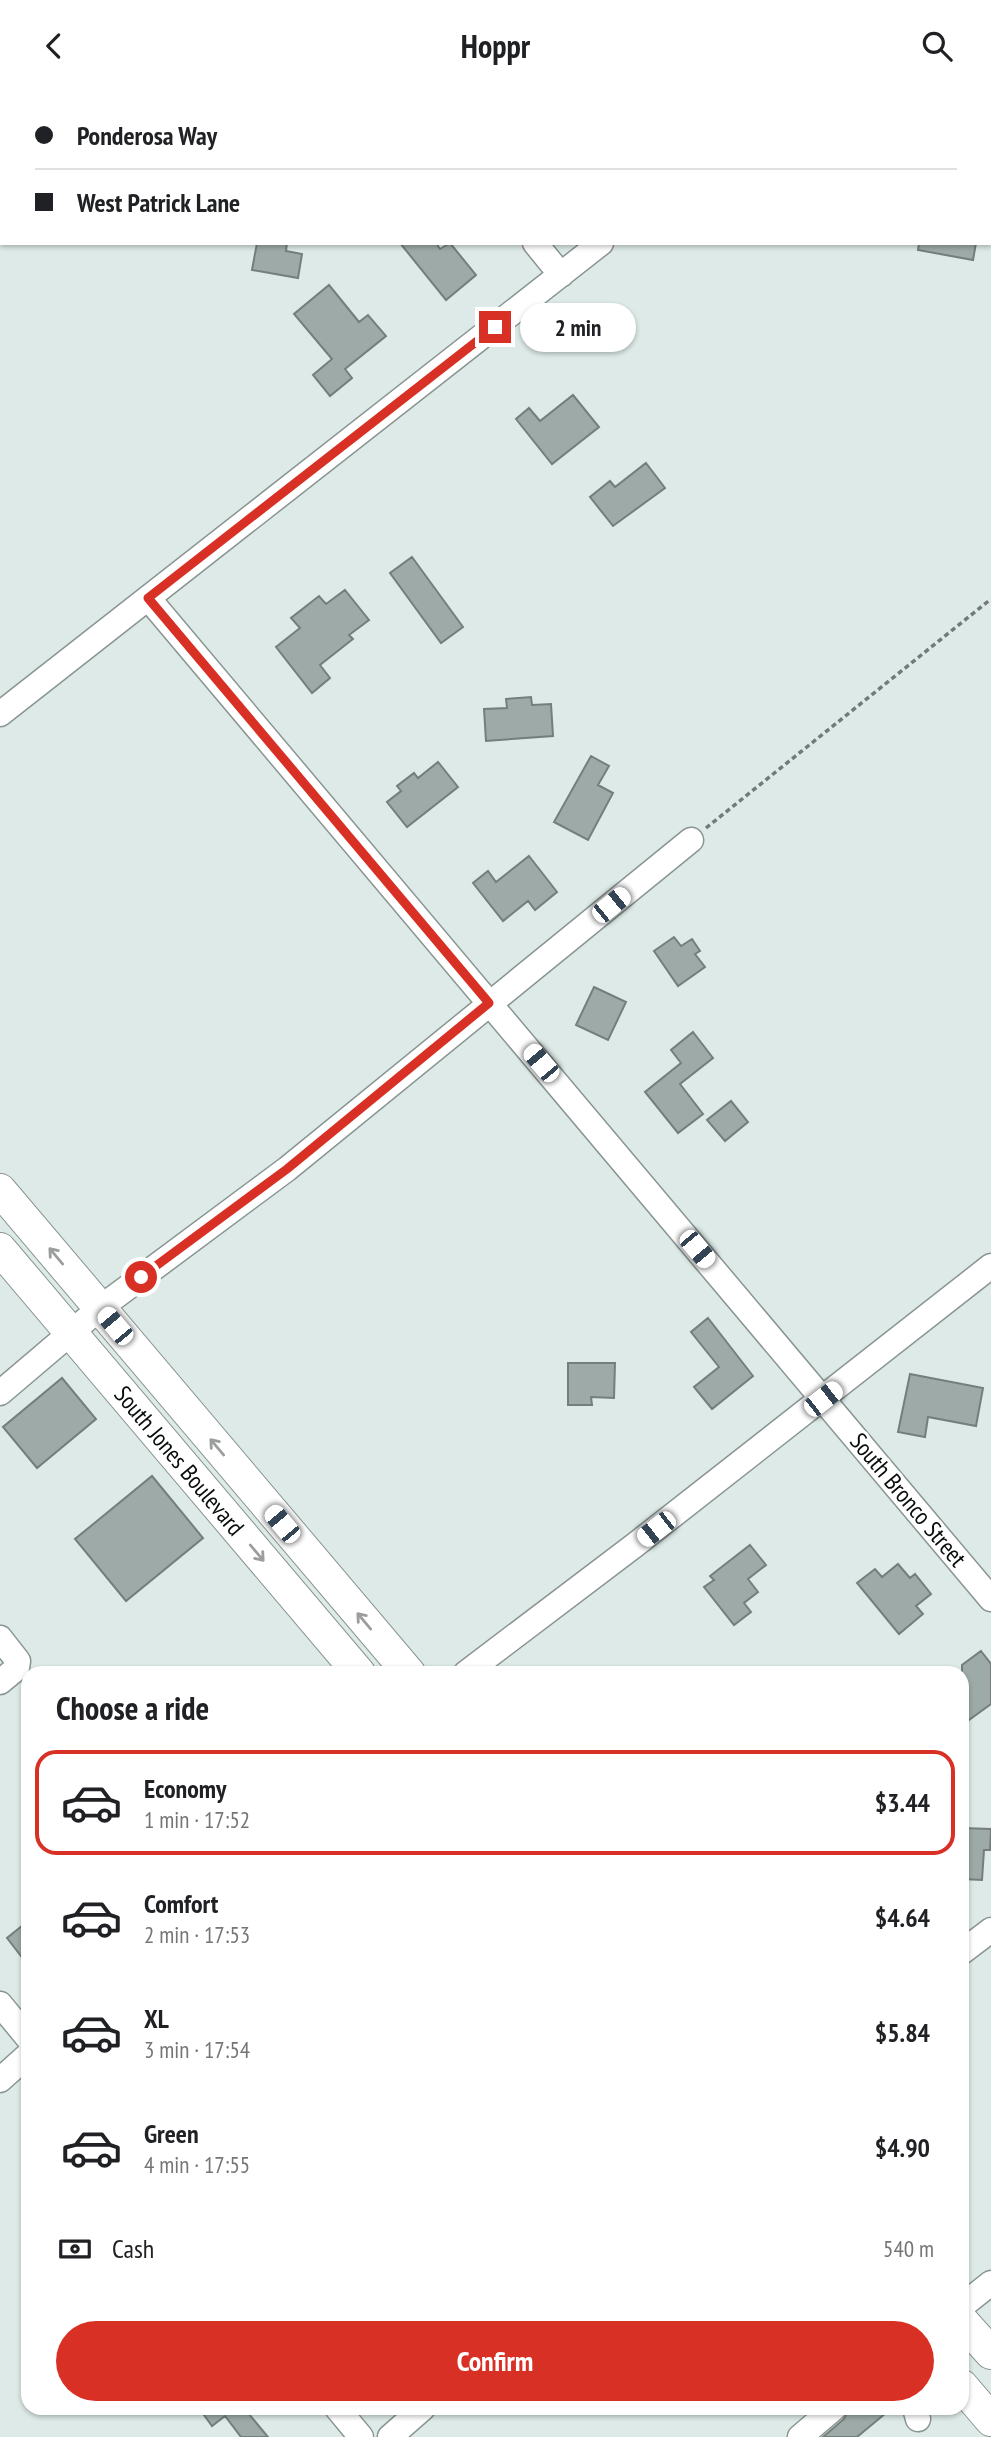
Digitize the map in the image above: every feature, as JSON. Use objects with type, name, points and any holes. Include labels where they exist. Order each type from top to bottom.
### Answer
[{"type":"main road","name":"South Jones Boulevard","points":[[0,1190],[403,1666]]},
{"type":"main road","name":"South Jones Boulevard","points":[[0,1249],[353,1666]]},
{"type":"main road","points":[[969,2329],[991,2353]]},
{"type":"main road","points":[[969,2394],[991,2420]]},
{"type":"street","points":[[537,245],[561,275]]},
{"type":"street","points":[[0,714],[598,245]]},
{"type":"street","name":"South Bronco Street","points":[[148,598],[991,1598]]},
{"type":"street","points":[[0,1393],[100,1308],[287,1169],[691,840]]},
{"type":"street","points":[[475,1666],[823,1399],[991,1266]]},
{"type":"street","points":[[0,1638],[18,1661],[17,1668],[0,1682]]},
{"type":"street","points":[[969,1947],[991,1930]]},
{"type":"street","points":[[0,2004],[21,2030]]},
{"type":"street","points":[[0,2080],[21,2061]]},
{"type":"street","points":[[969,2300],[991,2283]]},
{"type":"street","points":[[343,2415],[361,2437]]},
{"type":"street","points":[[390,2437],[415,2415]]},
{"type":"street","points":[[800,2437],[826,2415]]},
{"type":"path","points":[[691,840],[991,599]]},
{"type":"building","points":[[257,245],[287,245],[286,251],[302,254],[298,278],[252,270]]},
{"type":"building","points":[[402,245],[437,245],[440,249],[452,245],[476,275],[446,300]]},
{"type":"building","points":[[919,245],[976,245],[973,260],[918,250]]},
{"type":"building","points":[[329,285],[359,322],[368,315],[386,336],[345,369],[352,378],[330,396],[313,375],[332,359],[294,314]]},
{"type":"building","points":[[573,395],[599,427],[552,464],[516,419],[529,408],[540,421]]},
{"type":"building","points":[[646,463],[665,488],[613,526],[590,497],[610,481],[615,487]]},
{"type":"building","points":[[412,557],[463,627],[441,643],[390,573]]},
{"type":"building","points":[[345,590],[369,620],[349,635],[353,639],[320,665],[330,678],[312,693],[276,647],[300,628],[291,618],[319,596],[326,604]]},
{"type":"building","points":[[531,697],[532,705],[551,704],[553,736],[486,741],[484,709],[507,708],[506,699]]},
{"type":"building","points":[[591,756],[609,766],[598,785],[613,793],[588,840],[554,822]]},
{"type":"building","points":[[438,762],[458,787],[407,827],[387,802],[401,791],[397,786],[414,773],[418,778]]},
{"type":"building","points":[[529,856],[557,892],[535,910],[528,901],[503,921],[473,883],[488,871],[496,882]]},
{"type":"building","points":[[674,937],[681,946],[692,939],[700,951],[695,954],[705,967],[678,986],[654,951]]},
{"type":"building","points":[[594,987],[626,1002],[608,1040],[576,1025]]},
{"type":"building","points":[[693,1032],[713,1058],[680,1084],[703,1114],[678,1133],[645,1092],[681,1063],[671,1050]]},
{"type":"building","points":[[731,1101],[748,1122],[725,1141],[707,1120]]},
{"type":"building","points":[[708,1318],[753,1376],[712,1409],[694,1387],[719,1367],[691,1332]]},
{"type":"building","points":[[568,1363],[615,1363],[614,1398],[591,1397],[592,1405],[568,1405]]},
{"type":"building","points":[[910,1374],[983,1388],[976,1426],[928,1417],[925,1437],[898,1432]]},
{"type":"building","points":[[62,1378],[96,1419],[37,1468],[3,1427]]},
{"type":"building","points":[[152,1476],[203,1538],[126,1601],[75,1539]]},
{"type":"building","points":[[750,1545],[766,1565],[748,1579],[758,1592],[744,1603],[751,1612],[734,1625],[704,1587],[714,1580],[710,1576]]},
{"type":"building","points":[[898,1564],[910,1578],[915,1574],[931,1594],[916,1606],[923,1614],[899,1634],[857,1583],[875,1569],[882,1577]]},
{"type":"building","points":[[981,1651],[991,1664],[991,1704],[969,1720],[969,1666],[962,1665]]},
{"type":"building","points":[[969,1828],[991,1829],[990,1850],[984,1850],[982,1880],[969,1879]]},
{"type":"building","points":[[21,1927],[21,1956],[7,1938]]},
{"type":"building","points":[[204,2415],[250,2415],[268,2437],[241,2437],[225,2416],[212,2426]]},
{"type":"building","points":[[846,2415],[884,2415],[857,2437],[823,2437]]},
{"type":"route","points":[[141,1277],[287,1169],[489,1003],[148,598],[495,327]]}]
